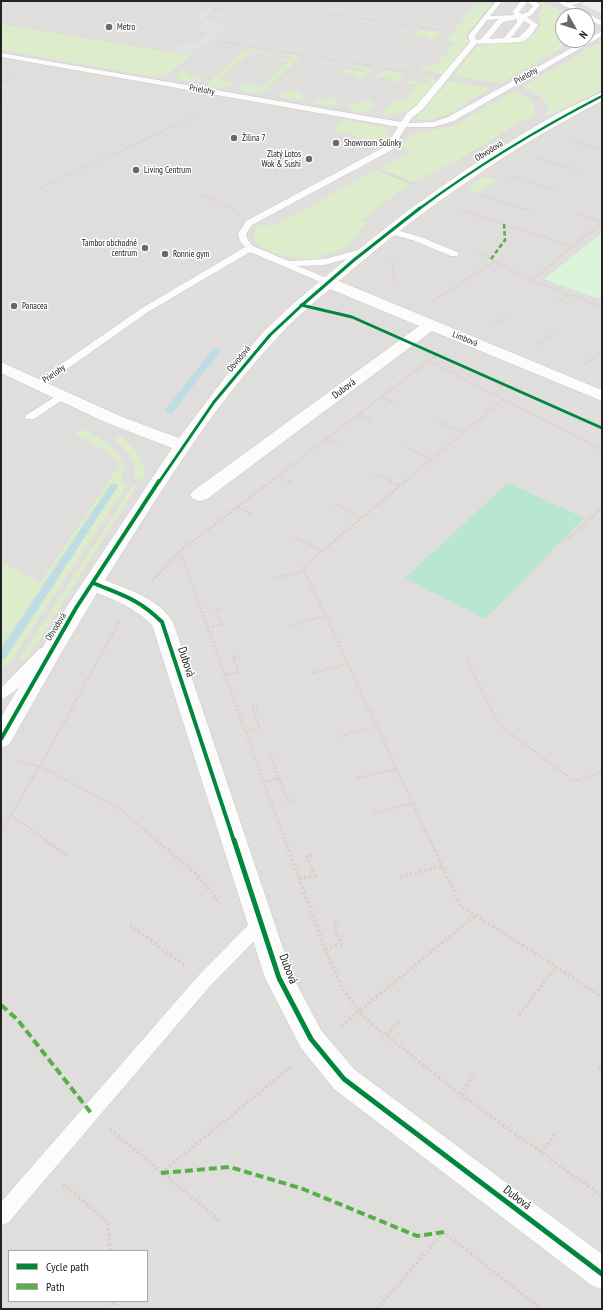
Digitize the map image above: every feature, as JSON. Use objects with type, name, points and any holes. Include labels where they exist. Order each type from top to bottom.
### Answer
[{"type":"street","name":"Obvodová","points":[[1,739],[59,636],[183,445],[217,397],[271,334],[328,282],[365,251],[470,172],[532,134],[602,96]]},
{"type":"street","name":"Limbová","points":[[328,282],[602,396]]},
{"type":"street","name":"Dubová","points":[[200,495],[430,325]]},
{"type":"street","name":"Prielohy","points":[[1,367],[148,434],[183,445]]},
{"type":"street","name":"Dubová","points":[[93,583],[135,600],[149,609],[162,622],[255,929],[311,1039],[344,1078],[602,1274]]},
{"type":"lane","points":[[474,42],[471,36],[499,1]]},
{"type":"lane","points":[[474,42],[521,39],[527,35],[535,25],[515,12],[524,1]]},
{"type":"lane","points":[[483,42],[501,20],[530,14],[537,5],[530,1]]},
{"type":"lane","points":[[559,1],[602,24]]},
{"type":"lane","points":[[566,4],[583,1]]},
{"type":"lane","points":[[485,18],[521,16]]},
{"type":"lane","points":[[505,41],[520,22],[521,16]]},
{"type":"lane","name":"Prielohy","points":[[1,55],[402,125],[421,126],[439,124],[451,119],[602,33]]},
{"type":"lane","points":[[328,282],[250,248],[244,241],[242,234],[249,223],[389,148],[397,137],[402,125],[410,115],[420,108],[474,42]]},
{"type":"lane","points":[[390,231],[418,239],[454,254]]},
{"type":"lane","name":"Prielohy","points":[[39,384],[145,310],[250,248]]},
{"type":"lane","points":[[286,263],[325,262],[365,251]]},
{"type":"lane","points":[[30,417],[63,395]]},
{"type":"lane","points":[[1,695],[9,689],[59,636]]},
{"type":"lane","points":[[1,1216],[205,980],[255,929]]},
{"type":"path","points":[[215,9],[220,10],[232,1]]},
{"type":"path","points":[[222,3],[228,4]]},
{"type":"path","points":[[323,12],[344,16]]},
{"type":"path","points":[[359,18],[380,21]]},
{"type":"path","points":[[389,22],[412,26]]},
{"type":"path","points":[[421,27],[442,30]]},
{"type":"path","points":[[218,41],[240,45]]},
{"type":"path","points":[[249,46],[272,50]]},
{"type":"path","points":[[280,51],[303,55]]},
{"type":"path","points":[[318,57],[341,61]]},
{"type":"path","points":[[350,62],[374,66]]},
{"type":"path","points":[[384,68],[407,72]]},
{"type":"path","points":[[49,192],[40,188],[198,115]]},
{"type":"path","points":[[247,134],[254,130]]},
{"type":"path","points":[[570,136],[564,139],[602,150]]},
{"type":"path","points":[[542,153],[536,157],[582,171]]},
{"type":"path","points":[[382,172],[418,185]]},
{"type":"path","points":[[514,172],[508,175],[557,191]]},
{"type":"path","points":[[484,191],[477,195],[530,212]]},
{"type":"path","points":[[463,205],[458,210],[573,246]]},
{"type":"path","points":[[578,214],[602,222]]},
{"type":"path","points":[[532,280],[602,222]]},
{"type":"path","points":[[396,290],[392,260],[418,239]]},
{"type":"path","points":[[472,248],[521,276],[602,307]]},
{"type":"path","points":[[412,317],[495,261]]},
{"type":"path","points":[[557,304],[568,294]]},
{"type":"path","points":[[152,581],[180,551],[460,337],[480,324],[490,328],[509,314]]},
{"type":"path","points":[[543,349],[536,346],[554,331]]},
{"type":"path","points":[[404,345],[445,357]]},
{"type":"path","points":[[404,345],[428,361],[602,450]]},
{"type":"path","points":[[590,368],[584,366],[602,350]]},
{"type":"path","points":[[495,380],[509,386]]},
{"type":"path","points":[[382,397],[395,403]]},
{"type":"path","points":[[504,399],[303,567],[460,905],[602,997]]},
{"type":"path","points":[[360,414],[373,420]]},
{"type":"path","points":[[437,422],[463,433]]},
{"type":"path","points":[[327,439],[340,445]]},
{"type":"path","points":[[406,447],[432,459]]},
{"type":"path","points":[[373,473],[400,486]]},
{"type":"path","points":[[278,476],[292,483]]},
{"type":"path","points":[[335,504],[362,518]]},
{"type":"path","points":[[238,507],[251,514]]},
{"type":"path","points":[[564,539],[570,538],[602,508]]},
{"type":"path","points":[[294,537],[322,551]]},
{"type":"path","points":[[180,551],[299,879],[325,949],[343,990],[366,1019],[460,1094],[602,1196]]},
{"type":"path","points":[[272,578],[305,571]]},
{"type":"path","points":[[208,627],[221,624],[216,610],[222,608]]},
{"type":"path","points":[[292,625],[326,616]]},
{"type":"path","points":[[1,832],[40,766],[120,620]]},
{"type":"path","points":[[226,675],[239,672],[233,657],[240,656]]},
{"type":"path","points":[[468,660],[499,726],[574,781],[602,772]]},
{"type":"path","points":[[312,673],[349,664]]},
{"type":"path","points":[[246,732],[260,728],[252,708],[259,706]]},
{"type":"path","points":[[340,736],[377,726]]},
{"type":"path","points":[[277,755],[271,757],[288,801],[294,800]]},
{"type":"path","points":[[16,761],[40,766],[120,810],[195,873],[255,929]]},
{"type":"path","points":[[358,778],[397,769]]},
{"type":"path","points":[[264,782],[279,778]]},
{"type":"path","points":[[373,813],[412,802]]},
{"type":"path","points":[[11,815],[68,856]]},
{"type":"path","points":[[299,879],[315,875],[307,856],[314,854]]},
{"type":"path","points":[[400,877],[442,866]]},
{"type":"path","points":[[325,949],[341,944],[333,924],[340,922]]},
{"type":"path","points":[[130,925],[205,980]]},
{"type":"path","points":[[520,1015],[556,967]]},
{"type":"path","points":[[386,1035],[400,1019]]},
{"type":"path","points":[[599,1069],[602,1065]]},
{"type":"path","points":[[460,1094],[475,1073]]},
{"type":"path","points":[[91,1113],[219,1220]]},
{"type":"path","points":[[541,1152],[556,1132]]},
{"type":"path","points":[[44,1168],[108,1222],[110,1250]]},
{"type":"path","points":[[376,1309],[444,1232],[541,1309]]},
{"type":"shaded area","points":[[1,1],[577,1],[590,8],[555,8],[555,48],[595,48],[595,10],[602,14],[602,1309],[1,1309]]},
{"type":"shaded area","points":[[225,1],[493,1],[491,3],[475,5],[443,43],[456,42],[437,64],[421,67],[406,85],[419,83],[407,98],[392,101],[386,108],[376,107],[370,100],[350,104],[340,103],[334,97],[314,100],[305,99],[296,90],[282,92],[267,90],[300,58],[298,56],[277,54],[272,59],[287,61],[261,87],[219,80],[251,51],[267,54],[268,53],[266,51],[245,49],[214,77],[205,75],[191,77],[184,69],[176,68],[227,25],[211,27],[209,25],[216,21],[203,19]],"holes":[[[319,15],[340,17],[341,19],[337,22],[319,25],[314,20]],[[419,30],[439,32],[440,34],[433,42],[424,35],[412,37]],[[216,43],[237,47],[233,51],[213,54],[209,49]],[[349,65],[369,68],[371,70],[360,80],[352,73],[339,74]],[[382,70],[402,73],[404,75],[396,84],[387,76],[374,78]]]},
{"type":"shaded area","points":[[208,8],[215,9],[203,19],[218,21],[213,22],[215,24],[209,25],[211,27],[228,24],[190,56],[169,52],[180,43],[195,44],[209,32],[197,29],[206,21],[193,20]]},
{"type":"shaded area","points":[[30,73],[49,81],[60,77],[70,81],[1,108],[1,85]]},
{"type":"shaded area","points":[[387,142],[410,151],[272,227],[246,217]]},
{"type":"shaded area","points":[[179,202],[228,224],[218,229],[168,207]]},
{"type":"shaded area","points":[[239,259],[252,264],[202,295],[86,375],[72,370],[188,290]]},
{"type":"shaded area","points":[[129,302],[143,307],[58,364],[44,358]]},
{"type":"shaded area","points":[[345,362],[359,368],[220,469],[205,461]]},
{"type":"shaded area","points":[[396,365],[411,372],[229,510],[213,501]]},
{"type":"shaded area","points":[[1,402],[38,420],[29,426],[45,434],[1,464]]},
{"type":"shaded area","points":[[1,465],[34,482],[10,519],[1,526]]},
{"type":"shaded area","points":[[203,626],[323,959],[338,990],[351,1009],[329,1028],[313,1008],[289,951],[180,632]]},
{"type":"shaded area","points":[[153,651],[207,825],[183,832],[129,658]]},
{"type":"shaded area","points":[[407,1059],[462,1102],[602,1205],[602,1247],[443,1126],[387,1080]]},
{"type":"shaded area","points":[[391,1138],[602,1298],[602,1309],[558,1309],[371,1163]]},
{"type":"green space","points":[[493,1],[467,34],[470,41],[444,74],[419,70],[454,41],[443,43],[475,5],[491,3]]},
{"type":"green space","points":[[536,1],[542,1],[556,8],[555,48],[561,48],[501,83],[453,76],[476,47],[488,44],[520,41],[534,33],[541,26],[538,14],[543,8],[542,5]]},
{"type":"green space","points":[[1,24],[190,56],[167,75],[154,77],[1,50]]},
{"type":"green space","points":[[419,30],[439,32],[440,34],[433,42],[411,37]]},
{"type":"green space","points":[[602,44],[602,90],[546,117],[549,107],[547,103],[538,95],[522,87],[589,48],[595,48],[595,45]]},
{"type":"green space","points":[[245,49],[268,53],[220,79],[235,83],[229,87],[222,88],[208,85],[208,82]]},
{"type":"green space","points":[[277,54],[298,56],[300,58],[265,91],[253,94],[241,90],[241,87],[245,84],[261,87],[287,62],[272,59],[273,57],[291,60],[293,57]]},
{"type":"green space","points":[[347,66],[369,68],[371,70],[360,80],[339,75],[344,69],[362,72],[364,69]]},
{"type":"green space","points":[[184,69],[191,77],[205,75],[195,82],[176,79],[176,77]]},
{"type":"green space","points":[[382,70],[402,73],[404,75],[396,84],[374,78]]},
{"type":"green space","points":[[413,76],[436,79],[438,81],[421,100],[409,110],[402,113],[384,116],[382,114],[392,101],[407,98],[418,84],[405,86],[410,80],[428,83],[431,80]]},
{"type":"green space","points":[[449,81],[491,88],[444,115],[434,119],[416,119],[419,113],[425,109]]},
{"type":"green space","points":[[296,90],[305,99],[295,101],[281,97],[280,95],[282,92]]},
{"type":"green space","points":[[515,91],[533,102],[535,110],[534,115],[458,160],[414,182],[378,168],[409,151],[400,146],[411,135],[453,126]]},
{"type":"green space","points":[[334,97],[340,103],[333,106],[314,103],[314,100]]},
{"type":"green space","points":[[370,100],[376,107],[369,112],[353,111],[348,109],[347,106],[350,104]]},
{"type":"green space","points":[[344,120],[387,128],[385,143],[376,144],[334,129]]},
{"type":"green space","points":[[374,170],[410,184],[360,220],[367,222],[346,248],[322,255],[324,258],[305,259],[289,257],[273,252],[259,245],[255,241],[253,236],[254,232],[261,224],[272,227]]},
{"type":"green space","points":[[486,177],[498,180],[477,193],[468,190],[476,181]]},
{"type":"green space","points":[[602,233],[602,300],[544,279]]},
{"type":"green space","points":[[81,428],[106,442],[119,456],[123,464],[123,473],[120,482],[128,484],[10,662],[1,670],[1,561],[40,583],[119,466],[112,455],[75,434]]},
{"type":"green space","points":[[120,436],[133,448],[140,458],[145,475],[142,480],[133,478],[135,468],[133,462],[126,451],[113,439]]},
{"type":"green space","points":[[508,483],[584,518],[485,619],[405,578]]},
{"type":"green space","points":[[133,485],[137,486],[34,648],[22,661],[19,660]]},
{"type":"waterway","points":[[169,411],[217,350]]},
{"type":"waterway","points":[[1,656],[114,486]]},
{"type":"marked path","points":[[491,259],[505,240],[504,224]]},
{"type":"marked path","points":[[1,1005],[17,1019],[91,1113]]},
{"type":"marked path","points":[[161,1173],[230,1167],[303,1189],[417,1236],[444,1232]]},
{"type":"cycle path","points":[[1,739],[76,608],[164,474],[214,402],[270,335],[354,260],[442,192],[504,150],[602,96]]},
{"type":"cycle path","points":[[301,305],[352,317],[602,428]]},
{"type":"cycle path","points":[[93,583],[135,600],[149,609],[162,622],[279,978],[311,1039],[344,1079],[602,1274]]},
{"type":"place","name":"Metro","points":[[109,27]]},
{"type":"place","name":"Žilina 7","points":[[234,138]]},
{"type":"place","name":"Showroom Solinky","points":[[336,143]]},
{"type":"place","name":"Zlatý Lotos Wok & Sushi","points":[[309,159]]},
{"type":"place","name":"Living Centrum","points":[[136,170]]},
{"type":"place","name":"Tambor obchodné centrum","points":[[145,248]]},
{"type":"place","name":"Ronnie gym","points":[[165,254]]},
{"type":"place","name":"Panacea","points":[[14,306]]}]
